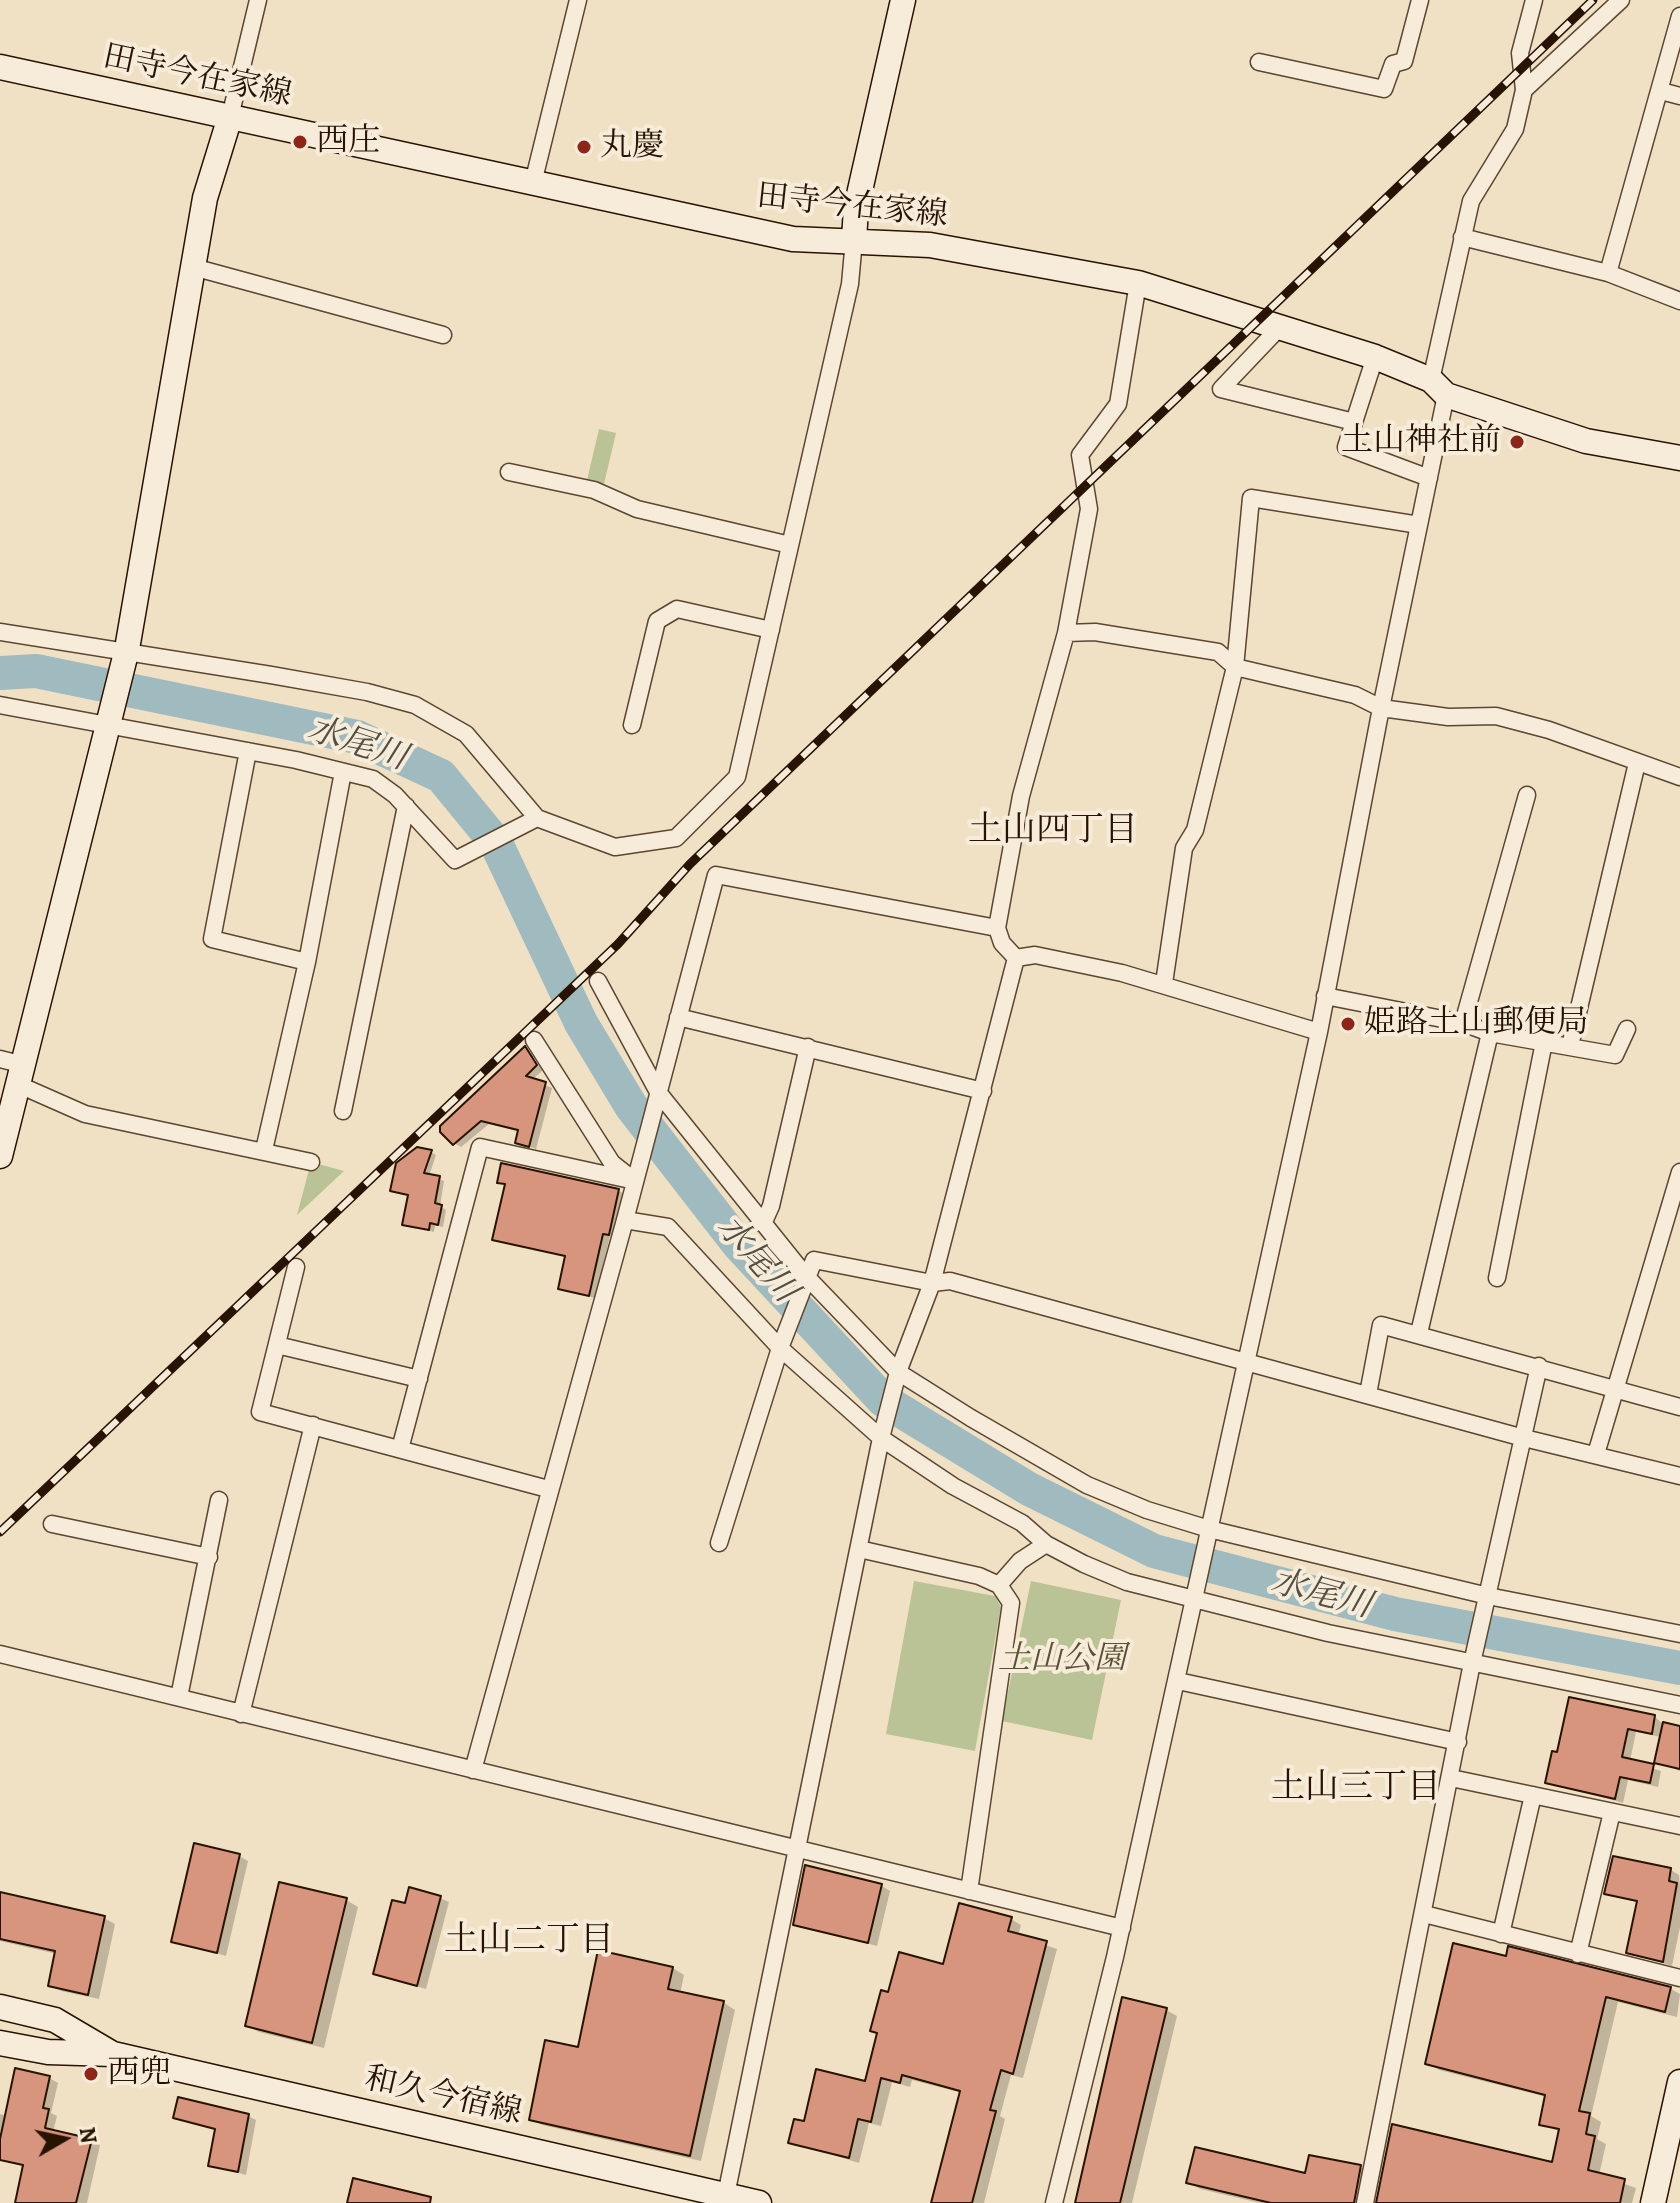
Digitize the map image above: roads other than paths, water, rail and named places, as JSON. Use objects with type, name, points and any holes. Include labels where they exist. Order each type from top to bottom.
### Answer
[{"type":"main road","points":[[854,240],[856,208],[903,0]]},
{"type":"main road","name":"田寺今在家線","points":[[0,67],[793,239],[945,247],[1138,283],[1375,357],[1439,387],[1586,441],[1680,458]]},
{"type":"main road","points":[[0,1156],[127,649],[205,198],[230,117]]},
{"type":"main road","name":"和久今宿線","points":[[0,2007],[55,2020],[113,2054]]},
{"type":"main road","name":"和久今宿線","points":[[0,2043],[48,2052],[113,2054],[759,2203]]},
{"type":"main road","points":[[1653,2203],[1680,2082]]},
{"type":"street","points":[[230,117],[258,0]]},
{"type":"street","points":[[533,183],[578,0]]},
{"type":"street","points":[[1259,62],[1384,89],[1393,64],[1404,61],[1420,0]]},
{"type":"street","points":[[1054,2203],[1122,1928],[1178,1681],[1193,1598],[1319,1032],[1429,478],[1439,387],[1462,237],[1471,201],[1515,129],[1524,90],[1520,53],[1534,0]]},
{"type":"street","points":[[1524,90],[1621,0]]},
{"type":"street","points":[[1608,273],[1680,16]]},
{"type":"street","points":[[1661,91],[1680,96]]},
{"type":"street","points":[[1462,237],[1608,273],[1680,301]]},
{"type":"street","points":[[0,632],[127,649],[367,692],[415,705],[466,734],[537,818],[615,847],[676,838],[737,777],[850,284],[854,240]]},
{"type":"street","points":[[193,267],[443,335]]},
{"type":"street","points":[[1016,958],[1002,943],[997,928],[1021,796],[1066,633],[1089,509],[1080,455],[1118,404],[1138,283]]},
{"type":"street","points":[[1280,327],[1221,389],[1354,422]]},
{"type":"street","points":[[1375,357],[1346,447],[1429,478]]},
{"type":"street","points":[[509,472],[594,490],[637,509],[790,545]]},
{"type":"street","points":[[1164,983],[1184,848],[1195,830],[1235,667],[1251,498],[1419,525]]},
{"type":"street","points":[[632,725],[657,621],[677,609],[771,630]]},
{"type":"street","points":[[1066,633],[1095,632],[1218,652],[1235,667],[1355,695],[1381,708],[1448,717],[1496,716],[1549,730],[1680,777]]},
{"type":"street","points":[[0,705],[248,751],[373,779],[406,806],[455,860],[537,818]]},
{"type":"street","points":[[248,751],[212,939],[307,962]]},
{"type":"street","points":[[1570,1046],[1637,763]]},
{"type":"street","points":[[264,1150],[307,962],[343,772]]},
{"type":"street","points":[[1463,1023],[1527,795]]},
{"type":"street","points":[[343,1111],[406,806]]},
{"type":"street","points":[[473,1770],[548,1489],[625,1220],[716,875],[997,928]]},
{"type":"street","points":[[1016,958],[1035,955],[1164,983],[1319,1032]]},
{"type":"street","points":[[726,2195],[881,1438],[898,1372],[932,1283],[1016,958]]},
{"type":"street","points":[[598,981],[658,1092],[805,1275],[898,1372],[1087,1485],[1147,1510],[1209,1529],[1488,1596],[1680,1634]]},
{"type":"street","points":[[1325,996],[1463,1023],[1490,1033],[1615,1055],[1627,1029]]},
{"type":"street","points":[[678,1017],[983,1091]]},
{"type":"street","points":[[1419,1333],[1490,1033]]},
{"type":"street","points":[[534,1040],[612,1163],[635,1181]]},
{"type":"street","points":[[1497,1278],[1544,1042]]},
{"type":"street","points":[[763,1224],[771,1206],[808,1047]]},
{"type":"street","points":[[0,1059],[85,1114],[311,1162]]},
{"type":"street","points":[[400,1449],[480,1147],[635,1181]]},
{"type":"street","points":[[1596,1454],[1680,1172]]},
{"type":"street","points":[[625,1220],[668,1227],[780,1348],[881,1438],[953,1486],[1022,1523],[1046,1544],[1127,1582],[1328,1633],[1680,1705]]},
{"type":"street","points":[[719,1543],[780,1348],[805,1275],[814,1260],[932,1283],[950,1281],[1520,1437],[1680,1476]]},
{"type":"street","points":[[296,1267],[260,1412],[548,1489]]},
{"type":"street","points":[[1368,1394],[1381,1325],[1680,1407]]},
{"type":"street","points":[[277,1345],[419,1379]]},
{"type":"street","points":[[1365,2203],[1472,1663],[1520,1437],[1539,1366]]},
{"type":"street","points":[[241,1714],[313,1425]]},
{"type":"street","points":[[179,1697],[219,1500]]},
{"type":"street","points":[[52,1524],[209,1557]]},
{"type":"street","points":[[999,1585],[1020,1561],[1046,1544]]},
{"type":"street","points":[[859,1549],[979,1576],[999,1585],[1011,1603],[969,1891]]},
{"type":"street","points":[[0,1654],[1122,1928]]},
{"type":"street","points":[[1178,1681],[1458,1742]]},
{"type":"street","points":[[1451,1778],[1680,1826]]},
{"type":"street","points":[[1501,1934],[1533,1795]]},
{"type":"street","points":[[1578,1954],[1612,1812]]},
{"type":"street","points":[[1424,1914],[1680,1978]]},
{"type":"waterway","name":"水尾川","points":[[0,673],[36,671],[357,737],[441,776],[496,843],[581,1023],[631,1106],[739,1245],[883,1400],[1029,1489],[1154,1551],[1395,1614],[1680,1668]]},
{"type":"railway","points":[[0,1532],[618,944],[690,864],[1593,0]]},
{"type":"place","name":"西庄","points":[[300,142]]},
{"type":"place","name":"丸慶","points":[[584,147]]},
{"type":"place","name":"土山神社前","points":[[1517,442]]},
{"type":"place","name":"姫路土山郵便局","points":[[1348,1024]]},
{"type":"place","name":"西兜","points":[[91,2074]]},
{"type":"district","name":"土山四丁目","points":[[1053,832]]},
{"type":"district","name":"土山三丁目","points":[[1356,1789]]},
{"type":"district","name":"土山二丁目","points":[[529,1942]]},
{"type":"park label","name":"土山公園","points":[[1062,1660]]}]
